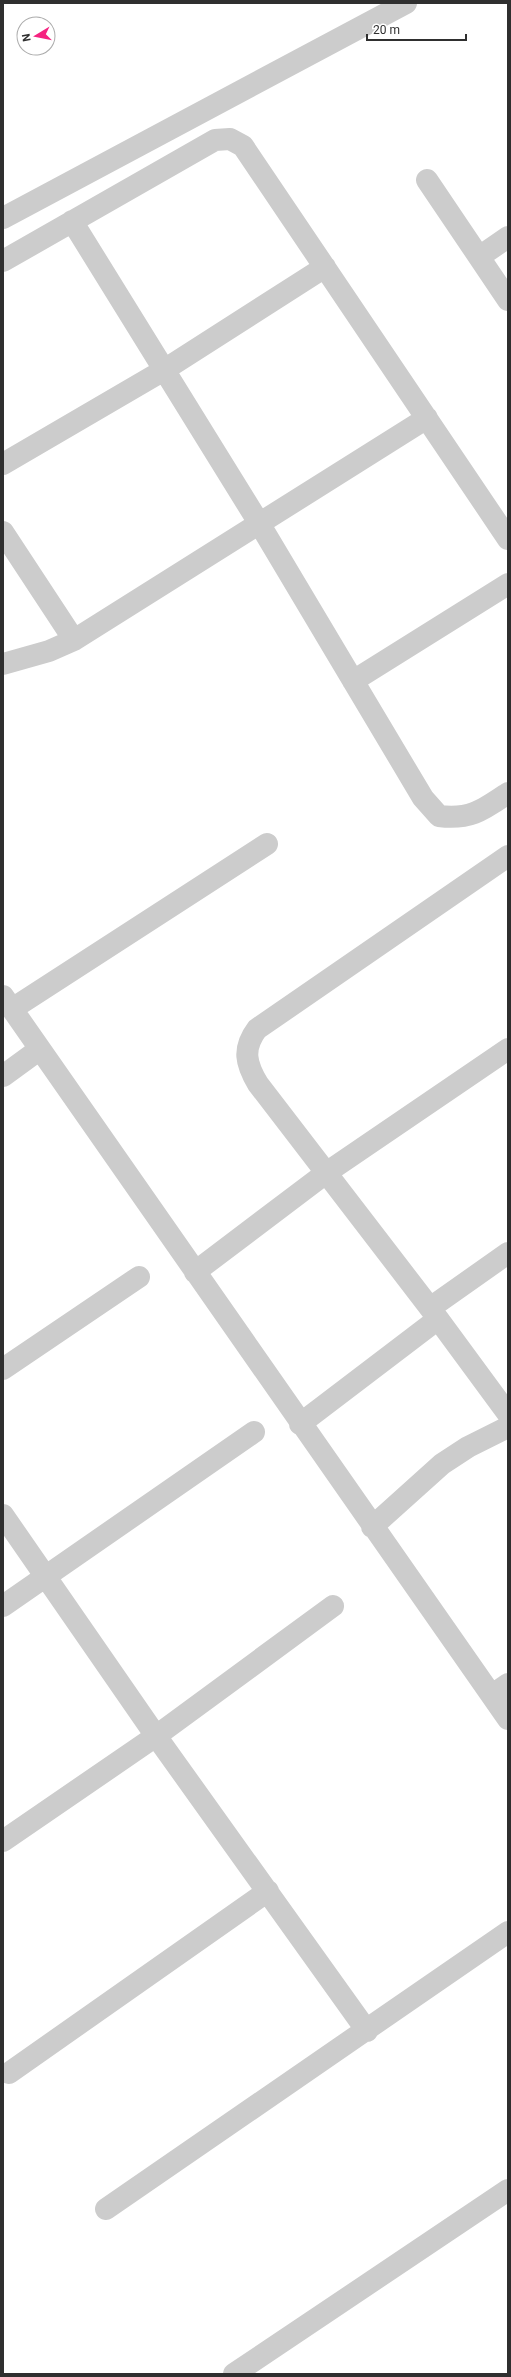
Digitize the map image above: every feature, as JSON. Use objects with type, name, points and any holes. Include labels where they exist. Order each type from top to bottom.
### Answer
[{"type":"street","points":[[3,218],[406,3]]},
{"type":"street","points":[[3,260],[215,140],[230,139],[242,146],[508,539]]},
{"type":"street","points":[[427,180],[508,300]]},
{"type":"street","points":[[72,221],[259,523],[423,798],[439,816],[457,819],[478,813],[508,793]]},
{"type":"street","points":[[479,257],[508,237]]},
{"type":"street","points":[[3,464],[164,370],[325,267]]},
{"type":"street","points":[[3,664],[49,651],[74,640],[427,418]]},
{"type":"street","points":[[3,532],[74,640]]},
{"type":"street","points":[[353,681],[508,584]]},
{"type":"street","points":[[267,844],[8,1002],[372,1527],[500,1690],[508,1719]]},
{"type":"street","points":[[508,856],[257,1029],[248,1040],[249,1068],[258,1084],[434,1314],[508,1414]]},
{"type":"street","points":[[3,1076],[40,1049]]},
{"type":"street","points":[[195,1272],[326,1173],[508,1049]]},
{"type":"street","points":[[300,1424],[508,1253]]},
{"type":"street","points":[[3,1369],[139,1276]]},
{"type":"street","points":[[372,1527],[442,1464],[468,1447],[508,1427]]},
{"type":"street","points":[[3,1606],[47,1577],[254,1432]]},
{"type":"street","points":[[3,1515],[156,1736],[367,2031]]},
{"type":"street","points":[[3,1841],[156,1736],[333,1606]]},
{"type":"street","points":[[9,2073],[268,1891]]},
{"type":"street","points":[[106,2210],[367,2031],[508,1932]]},
{"type":"street","points":[[234,2374],[508,2190]]}]
